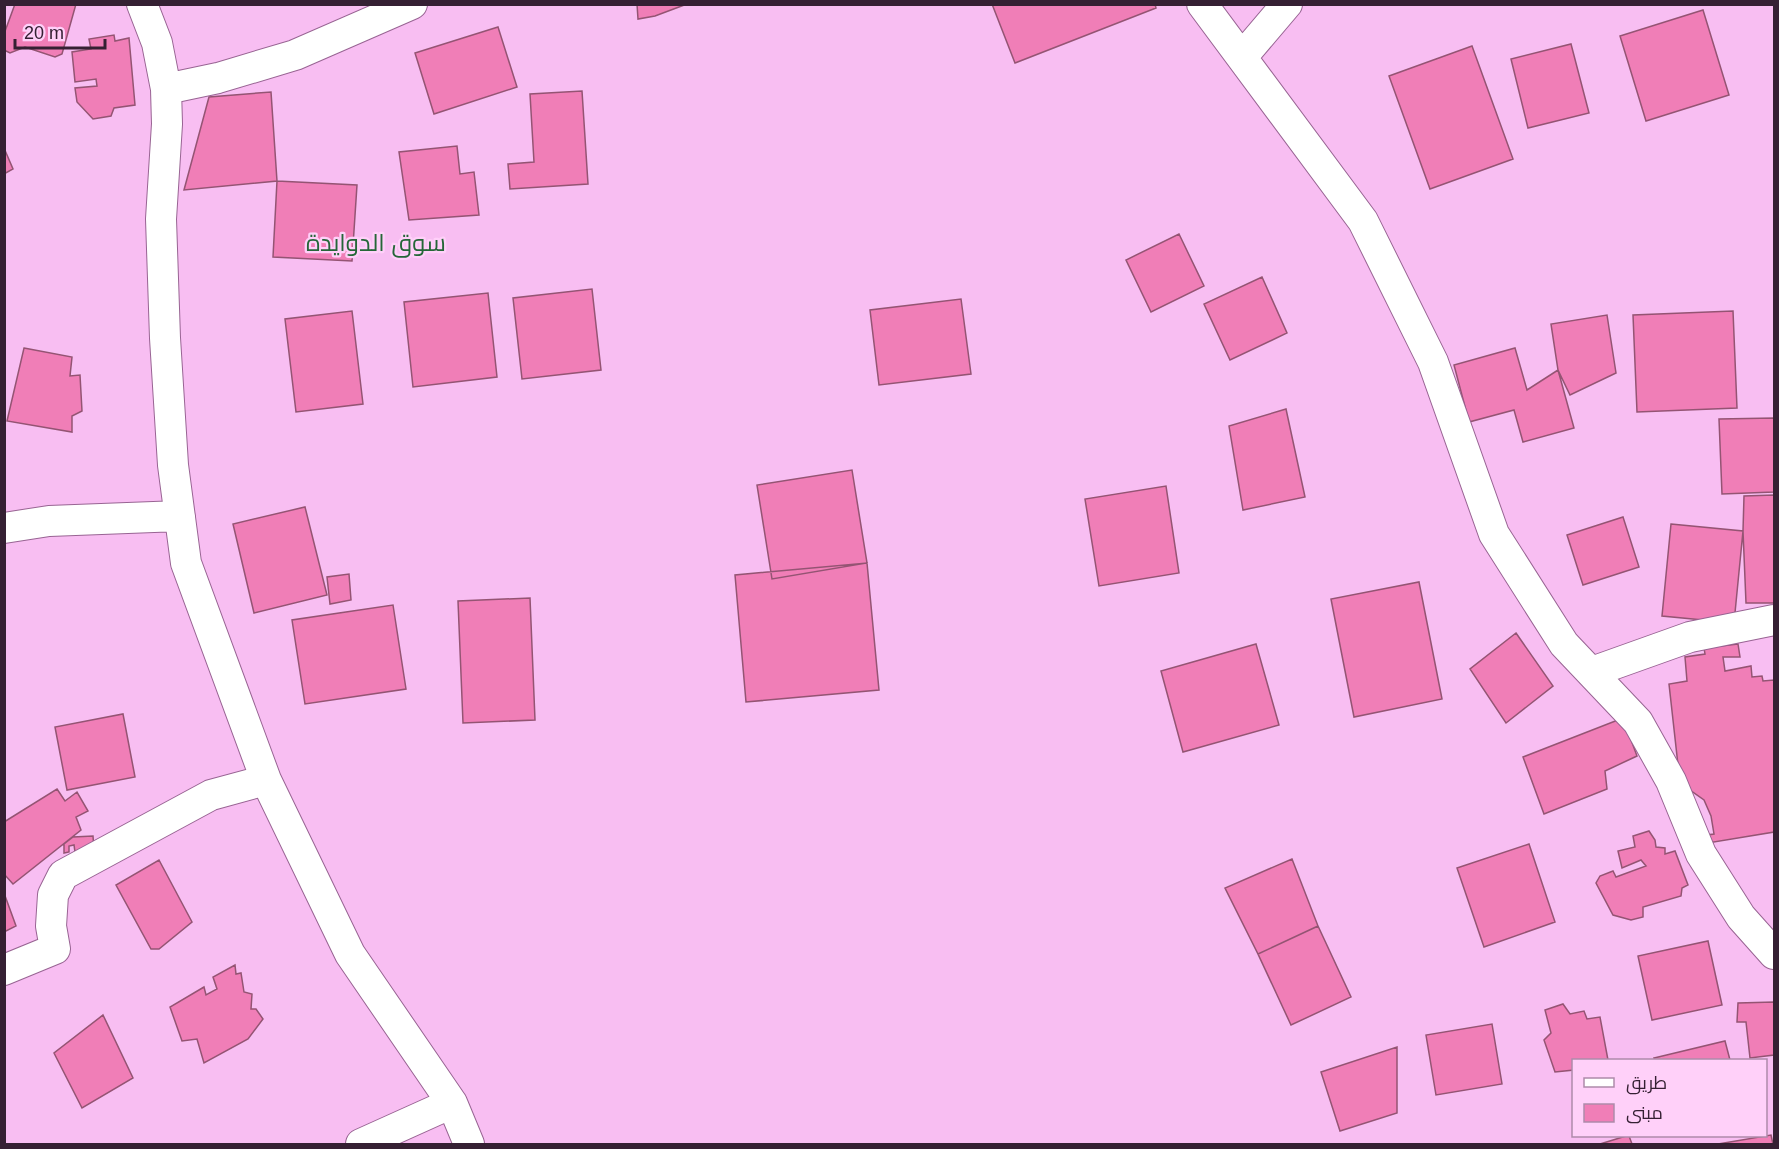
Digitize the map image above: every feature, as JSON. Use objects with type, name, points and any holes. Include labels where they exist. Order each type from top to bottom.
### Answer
[{"type":"street","points":[[142,4],[158,43],[166,89],[167,123],[161,219],[165,338],[173,465],[186,563],[266,780],[350,954],[452,1103],[469,1144]]},
{"type":"street","points":[[166,89],[218,78],[296,55],[412,4]]},
{"type":"street","points":[[1202,4],[1363,220],[1433,362],[1494,534],[1564,644],[1638,722],[1671,781],[1701,854],[1741,917],[1774,954]]},
{"type":"street","points":[[1242,57],[1287,4]]},
{"type":"street","points":[[4,528],[49,520],[180,516]]},
{"type":"street","points":[[1592,672],[1690,637],[1774,620]]},
{"type":"street","points":[[4,969],[55,949],[51,926],[52,895],[63,875],[211,795],[266,780]]},
{"type":"street","points":[[361,1144],[452,1103]]},
{"type":"building","points":[[15,4],[76,4],[62,54],[55,57],[25,47],[10,53],[4,50],[4,34]]},
{"type":"building","points":[[637,4],[687,4],[655,16],[638,19]]},
{"type":"building","points":[[992,4],[1155,4],[1156,8],[1015,63]]},
{"type":"building","points":[[1703,10],[1729,95],[1646,121],[1620,36]]},
{"type":"building","points":[[498,27],[517,87],[434,114],[415,53]]},
{"type":"building","points":[[114,35],[115,41],[129,38],[135,105],[114,108],[111,116],[93,119],[77,102],[75,88],[97,86],[96,79],[75,82],[72,52],[91,49],[89,39]]},
{"type":"building","points":[[1571,44],[1589,113],[1528,128],[1511,59]]},
{"type":"building","points":[[1472,46],[1513,159],[1430,189],[1389,76]]},
{"type":"building","points":[[582,91],[588,184],[510,189],[508,164],[534,162],[530,94]]},
{"type":"building","points":[[271,92],[277,181],[184,190],[209,97]]},
{"type":"building","points":[[457,146],[460,174],[474,172],[479,215],[409,220],[399,152]]},
{"type":"building","points":[[4,148],[13,169],[4,174]]},
{"type":"building","points":[[277,181],[357,185],[352,261],[273,257]]},
{"type":"building","points":[[1179,234],[1204,286],[1151,312],[1126,260]]},
{"type":"building","points":[[1262,277],[1287,333],[1230,360],[1204,304]]},
{"type":"building","points":[[592,289],[601,370],[522,379],[513,298]]},
{"type":"building","points":[[488,293],[497,377],[413,387],[404,302]]},
{"type":"building","points":[[961,299],[971,374],[879,385],[870,310]]},
{"type":"building","points":[[352,311],[363,404],[296,412],[285,319]]},
{"type":"building","points":[[1733,311],[1737,408],[1637,412],[1633,315]]},
{"type":"building","points":[[1607,315],[1616,373],[1570,395],[1558,370],[1551,324]]},
{"type":"building","points":[[24,348],[72,357],[70,376],[80,375],[82,411],[72,416],[72,432],[7,421]]},
{"type":"building","points":[[1515,348],[1527,390],[1558,370],[1574,428],[1523,442],[1514,410],[1469,422],[1454,365]]},
{"type":"building","points":[[1286,409],[1305,497],[1243,510],[1229,426]]},
{"type":"building","points":[[1774,418],[1774,492],[1722,494],[1719,419]]},
{"type":"building","points":[[852,470],[867,563],[772,579],[757,485]]},
{"type":"building","points":[[1166,486],[1179,573],[1099,586],[1085,499]]},
{"type":"building","points":[[1774,495],[1774,603],[1746,603],[1744,496]]},
{"type":"building","points":[[305,507],[327,595],[254,613],[233,524]]},
{"type":"building","points":[[1623,517],[1639,567],[1583,585],[1567,535]]},
{"type":"building","points":[[1671,524],[1743,531],[1734,623],[1662,616]]},
{"type":"building","points":[[867,563],[879,690],[746,702],[735,575]]},
{"type":"building","points":[[349,574],[351,600],[330,604],[327,577]]},
{"type":"building","points":[[1419,582],[1442,699],[1354,717],[1331,599]]},
{"type":"building","points":[[530,598],[535,720],[463,723],[458,601]]},
{"type":"building","points":[[393,605],[406,689],[305,704],[292,620]]},
{"type":"building","points":[[1516,633],[1553,686],[1506,723],[1470,669]]},
{"type":"building","points":[[1256,644],[1279,725],[1183,752],[1161,671]]},
{"type":"building","points":[[1738,644],[1740,657],[1723,657],[1725,671],[1751,666],[1752,677],[1762,676],[1763,681],[1774,680],[1774,832],[1708,843],[1707,835],[1714,834],[1711,816],[1704,800],[1680,783],[1669,684],[1687,681],[1685,657],[1705,654],[1704,648]]},
{"type":"building","points":[[123,714],[135,777],[67,790],[55,727]]},
{"type":"building","points":[[1623,718],[1637,756],[1605,771],[1607,789],[1544,814],[1523,757]]},
{"type":"building","points":[[57,789],[65,801],[77,792],[88,811],[76,817],[81,830],[13,884],[4,874],[4,822]]},
{"type":"building","points":[[1649,831],[1655,840],[1656,847],[1665,848],[1665,854],[1675,851],[1688,885],[1682,888],[1681,896],[1643,907],[1643,917],[1631,920],[1613,915],[1596,883],[1600,876],[1613,871],[1616,877],[1646,866],[1641,860],[1622,868],[1618,851],[1635,847],[1633,836]]},
{"type":"building","points":[[93,836],[94,850],[75,852],[74,845],[69,846],[69,852],[64,853],[64,844],[73,837]]},
{"type":"building","points":[[1529,844],[1555,922],[1484,947],[1457,868]]},
{"type":"building","points":[[1292,859],[1318,926],[1258,954],[1225,888]]},
{"type":"building","points":[[159,860],[192,922],[159,949],[151,949],[116,885]]},
{"type":"building","points":[[4,893],[16,926],[4,932]]},
{"type":"building","points":[[1318,926],[1351,997],[1291,1025],[1258,954]]},
{"type":"building","points":[[1708,941],[1722,1005],[1652,1020],[1638,956]]},
{"type":"building","points":[[235,965],[236,974],[241,973],[244,992],[252,994],[251,1009],[256,1009],[263,1019],[248,1039],[204,1063],[197,1039],[182,1041],[170,1007],[204,987],[206,995],[217,989],[213,977]]},
{"type":"building","points":[[1774,1002],[1774,1055],[1750,1058],[1746,1022],[1737,1022],[1738,1003]]},
{"type":"building","points":[[1563,1004],[1570,1014],[1584,1011],[1587,1019],[1600,1017],[1608,1059],[1572,1059],[1572,1070],[1555,1072],[1544,1040],[1551,1033],[1545,1010]]},
{"type":"building","points":[[103,1015],[133,1078],[82,1108],[54,1053]]},
{"type":"building","points":[[1492,1024],[1502,1084],[1436,1095],[1426,1035]]},
{"type":"building","points":[[1725,1041],[1730,1059],[1654,1059]]},
{"type":"building","points":[[1397,1047],[1397,1113],[1340,1131],[1321,1072]]},
{"type":"building","points":[[1771,1135],[1773,1144],[1718,1144],[1767,1137]]},
{"type":"building","points":[[1629,1137],[1632,1144],[1600,1144]]},
{"type":"district","name":"سوق الدوايدة","points":[[376,242]]}]
